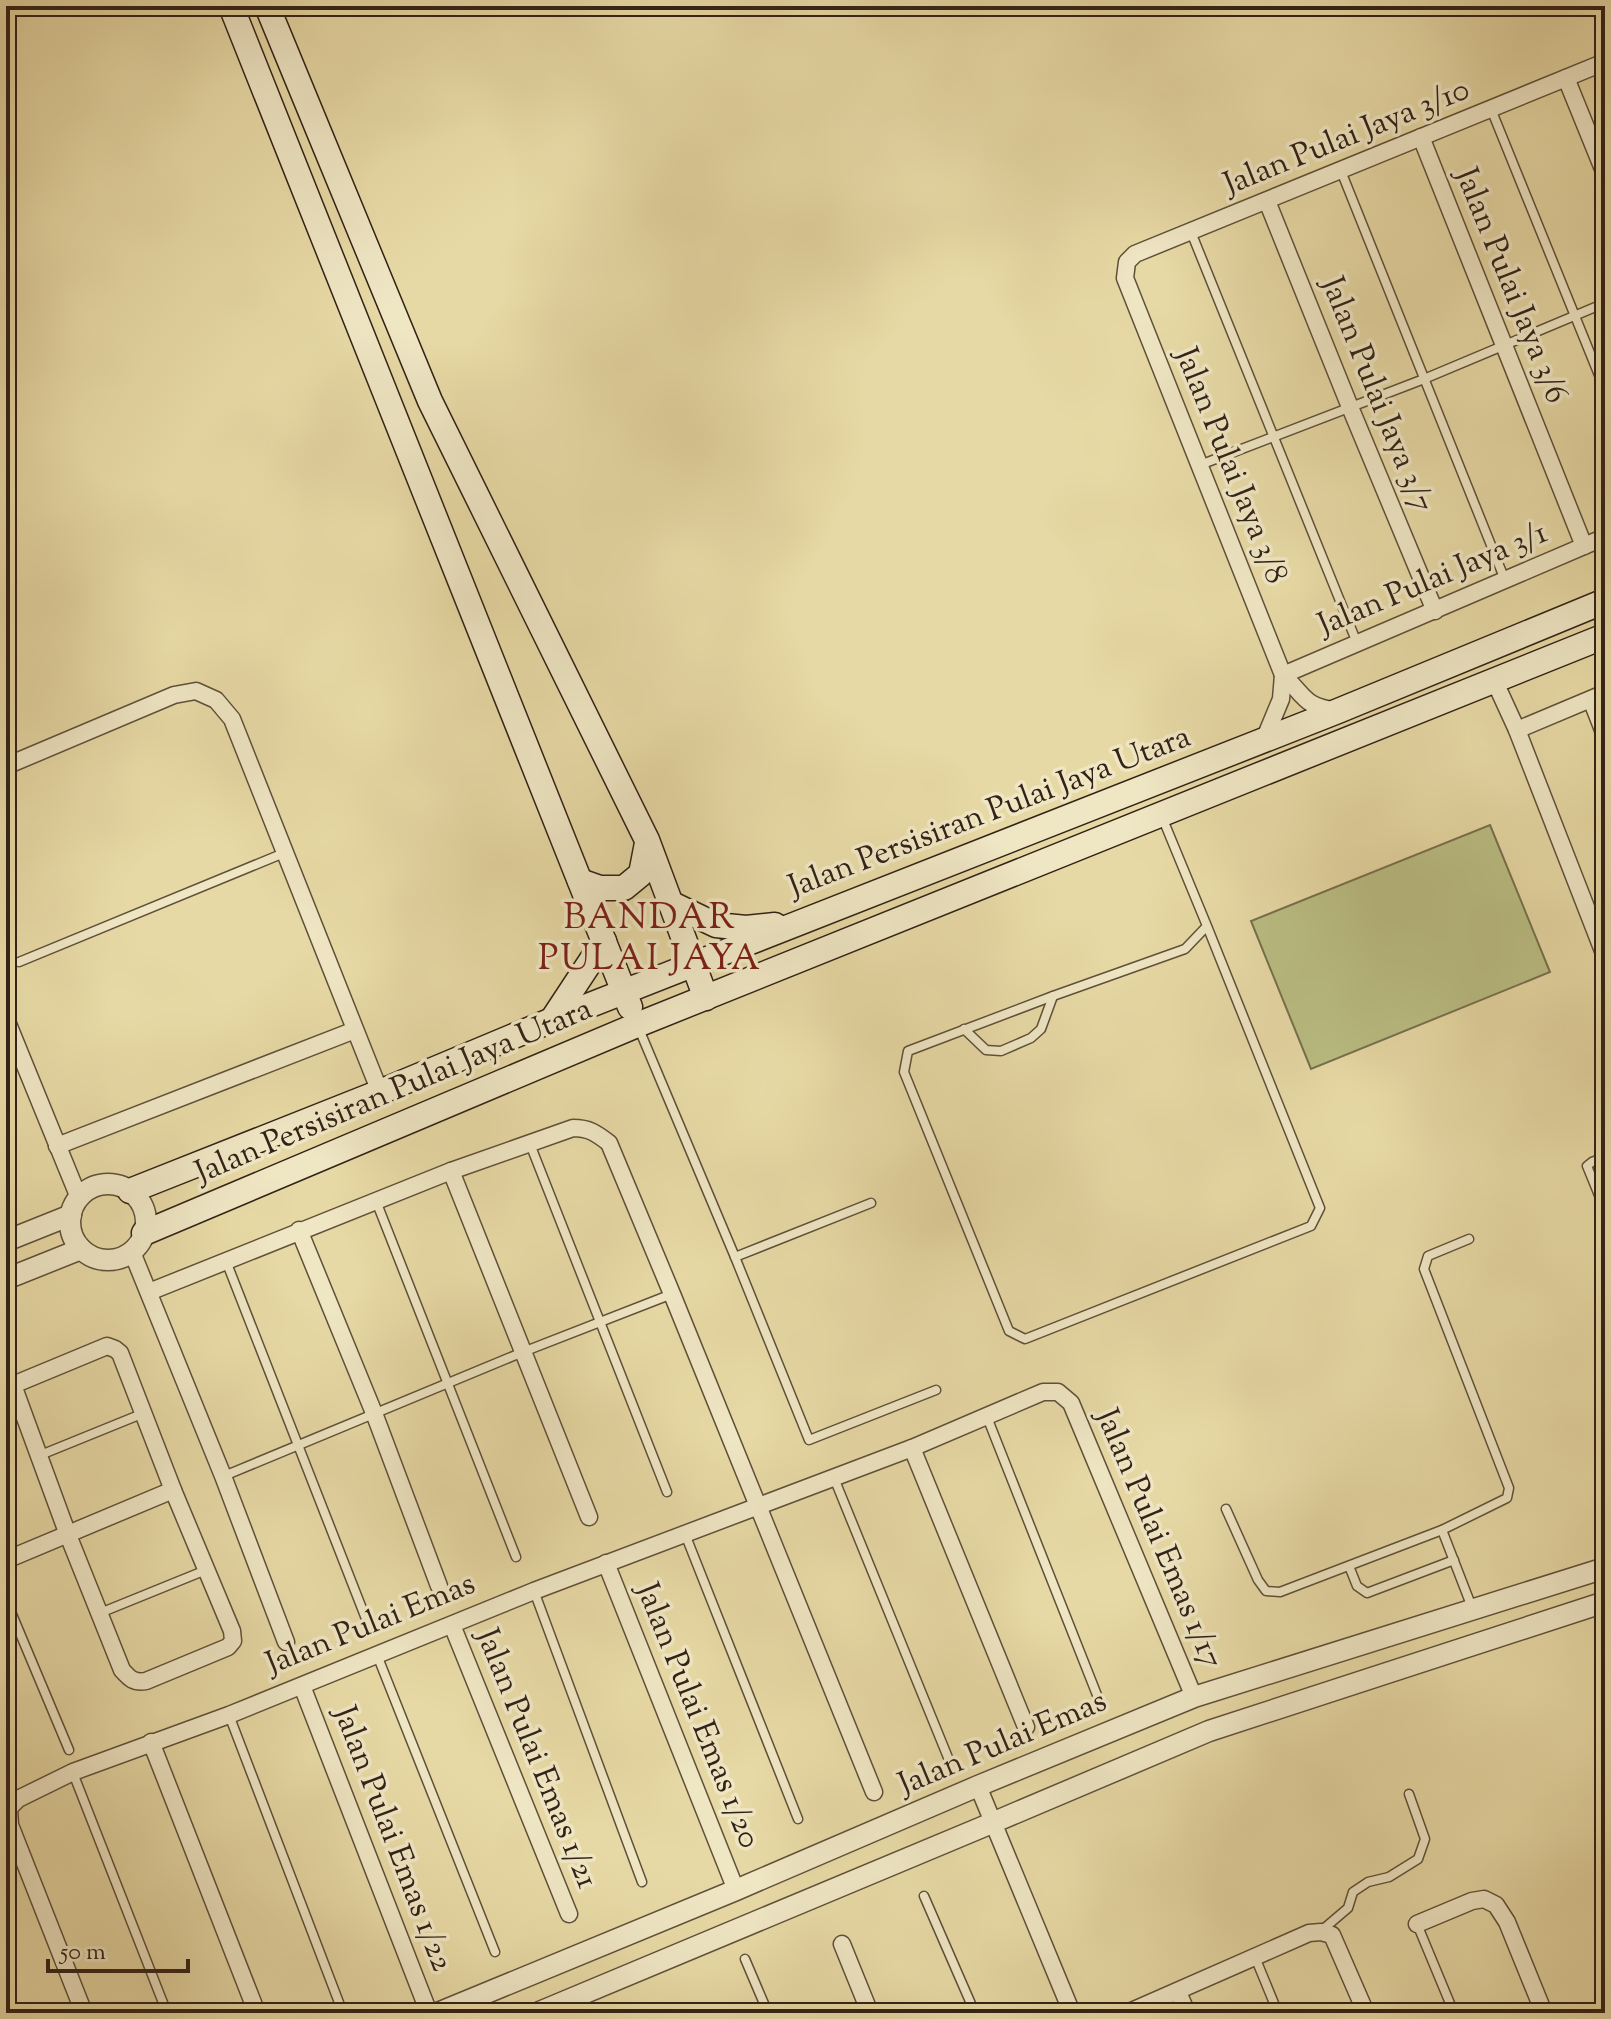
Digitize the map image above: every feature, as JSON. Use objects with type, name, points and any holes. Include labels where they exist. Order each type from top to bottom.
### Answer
[{"type":"main road","points":[[231,6],[637,1025]]},
{"type":"main road","points":[[267,6],[430,401],[647,840],[706,998]]},
{"type":"main road","name":"Jalan Persisiran Pulai Jaya Utara","points":[[130,1191],[552,1020],[1338,711],[1605,601]]},
{"type":"main road","name":"Jalan Persisiran Pulai Jaya Utara","points":[[138,1242],[637,1025],[1605,636]]},
{"type":"main road","points":[[580,881],[600,888],[624,888],[641,874],[647,840]]},
{"type":"main road","points":[[670,903],[716,925],[746,928],[799,923]]},
{"type":"main road","points":[[552,1020],[604,941]]},
{"type":"street","name":"Jalan Pulai Jaya 3/10","points":[[1125,278],[1127,262],[1135,254],[1605,62]]},
{"type":"street","points":[[1566,78],[1605,174]]},
{"type":"street","name":"Jalan Pulai Jaya 3/6","points":[[1421,137],[1584,546]]},
{"type":"street","name":"Jalan Pulai Jaya 3/7","points":[[1267,201],[1435,611]]},
{"type":"street","name":"Jalan Pulai Jaya 3/8","points":[[1125,278],[1283,675]]},
{"type":"street","name":"Jalan Pulai Jaya 3/1","points":[[1283,675],[1605,537]]},
{"type":"street","points":[[1283,675],[1308,702],[1318,708],[1338,711]]},
{"type":"street","points":[[1264,740],[1281,699],[1283,675]]},
{"type":"street","points":[[1495,682],[1600,926],[1605,956]]},
{"type":"street","points":[[6,766],[174,695],[196,691],[216,700],[232,719],[380,1092]]},
{"type":"street","points":[[1517,730],[1605,693]]},
{"type":"street","points":[[6,1019],[57,1146],[75,1206]]},
{"type":"street","points":[[57,1146],[355,1030]]},
{"type":"street","points":[[149,1292],[451,1171],[573,1128],[595,1132],[609,1143],[874,1792]]},
{"type":"street","points":[[451,1171],[589,1517]]},
{"type":"street","points":[[115,1184],[130,1191],[144,1210],[146,1225],[138,1242],[124,1256],[106,1260],[81,1249],[73,1236],[70,1222],[84,1192],[99,1185],[115,1184]]},
{"type":"street","points":[[6,1241],[75,1206]]},
{"type":"street","name":"Jalan Pulai Emas","points":[[299,1230],[374,1413],[439,1586]]},
{"type":"street","name":"Jalan Pulai Emas","points":[[138,1242],[149,1292],[286,1642]]},
{"type":"street","points":[[6,1279],[81,1249]]},
{"type":"street","name":"Jalan Pulai Emas","points":[[9,1380],[107,1346],[120,1353],[232,1631],[233,1641],[220,1651],[137,1682],[122,1670],[100,1613]]},
{"type":"street","points":[[9,1380],[100,1613]]},
{"type":"street","name":"Jalan Pulai Emas","points":[[84,2013],[10,1825],[9,1808],[18,1799],[73,1772],[229,1715],[534,1591],[912,1448],[1043,1392],[1058,1392],[1071,1403]]},
{"type":"street","name":"Jalan Pulai Emas 1/17","points":[[1071,1403],[1194,1697]]},
{"type":"street","points":[[912,1448],[1026,1727]]},
{"type":"street","points":[[6,1560],[173,1490]]},
{"type":"street","name":"Jalan Pulai Emas 1/20","points":[[606,1563],[736,1890]]},
{"type":"street","name":"Jalan Pulai Emas","points":[[438,2013],[1194,1697],[1605,1568]]},
{"type":"street","points":[[537,2013],[1209,1731],[1605,1602]]},
{"type":"street","name":"Jalan Pulai Emas 1/21","points":[[452,1625],[569,1914]]},
{"type":"street","name":"Jalan Pulai Emas 1/22","points":[[302,1686],[429,2013]]},
{"type":"street","points":[[151,1742],[257,2013]]},
{"type":"street","points":[[978,1786],[1072,2013]]},
{"type":"street","points":[[1417,1924],[1472,1901],[1484,1899],[1496,1905],[1507,1922],[1544,2013]]},
{"type":"street","points":[[1127,2013],[1309,1933],[1321,1932],[1332,1935],[1366,2013]]},
{"type":"street","points":[[842,1944],[870,2013]]},
{"type":"street","points":[[1178,1992],[1187,2013]]},
{"type":"lane","points":[[1491,108],[1605,390]]},
{"type":"lane","points":[[1341,171],[1505,581]]},
{"type":"lane","points":[[1191,232],[1357,643]]},
{"type":"lane","points":[[1199,466],[1424,379],[1605,303]]},
{"type":"lane","points":[[1587,700],[1605,746]]},
{"type":"lane","points":[[1161,816],[1207,926],[1320,1208],[1311,1226],[1025,1339],[1009,1331],[904,1072],[908,1051],[1185,949],[1207,926]]},
{"type":"lane","points":[[19,962],[284,853]]},
{"type":"lane","points":[[964,1029],[986,1050],[1001,1051],[1031,1038],[1041,1029],[1053,996]]},
{"type":"lane","points":[[637,1025],[809,1440],[936,1390]]},
{"type":"lane","points":[[530,1143],[667,1492]]},
{"type":"lane","points":[[1605,1157],[1587,1166],[1605,1210]]},
{"type":"lane","points":[[376,1201],[516,1557]]},
{"type":"lane","points":[[735,1257],[871,1203]]},
{"type":"lane","points":[[1226,1509],[1258,1580],[1266,1591],[1280,1592],[1442,1530],[1507,1498],[1509,1488],[1424,1269],[1428,1256],[1469,1239]]},
{"type":"lane","points":[[226,1260],[370,1629]]},
{"type":"lane","points":[[223,1476],[672,1294]]},
{"type":"lane","points":[[38,1456],[145,1412]]},
{"type":"lane","points":[[987,1417],[1097,1695]]},
{"type":"lane","points":[[833,1477],[949,1760]]},
{"type":"lane","points":[[1442,1530],[1473,1611]]},
{"type":"lane","points":[[685,1534],[798,1819]]},
{"type":"lane","points":[[1349,1566],[1357,1586],[1367,1593],[1454,1560]]},
{"type":"lane","points":[[100,1613],[207,1569]]},
{"type":"lane","points":[[534,1591],[642,1882]]},
{"type":"lane","points":[[6,1600],[69,1750]]},
{"type":"lane","points":[[377,1654],[495,1952]]},
{"type":"lane","points":[[229,1715],[343,2013]]},
{"type":"lane","points":[[73,1772],[167,2013]]},
{"type":"lane","points":[[1321,1932],[1348,1908],[1353,1892],[1368,1882],[1389,1877],[1418,1859],[1425,1839],[1409,1794]]},
{"type":"lane","points":[[924,1896],[975,2013]]},
{"type":"lane","points":[[1417,1924],[1454,2013]]},
{"type":"lane","points":[[1255,1957],[1278,2013]]},
{"type":"lane","points":[[745,1959],[768,2013]]},
{"type":"green space","points":[[1490,825],[1550,972],[1311,1069],[1251,921]]},
{"type":"district","name":"BANDAR PULAI JAYA","points":[[650,940]]}]
